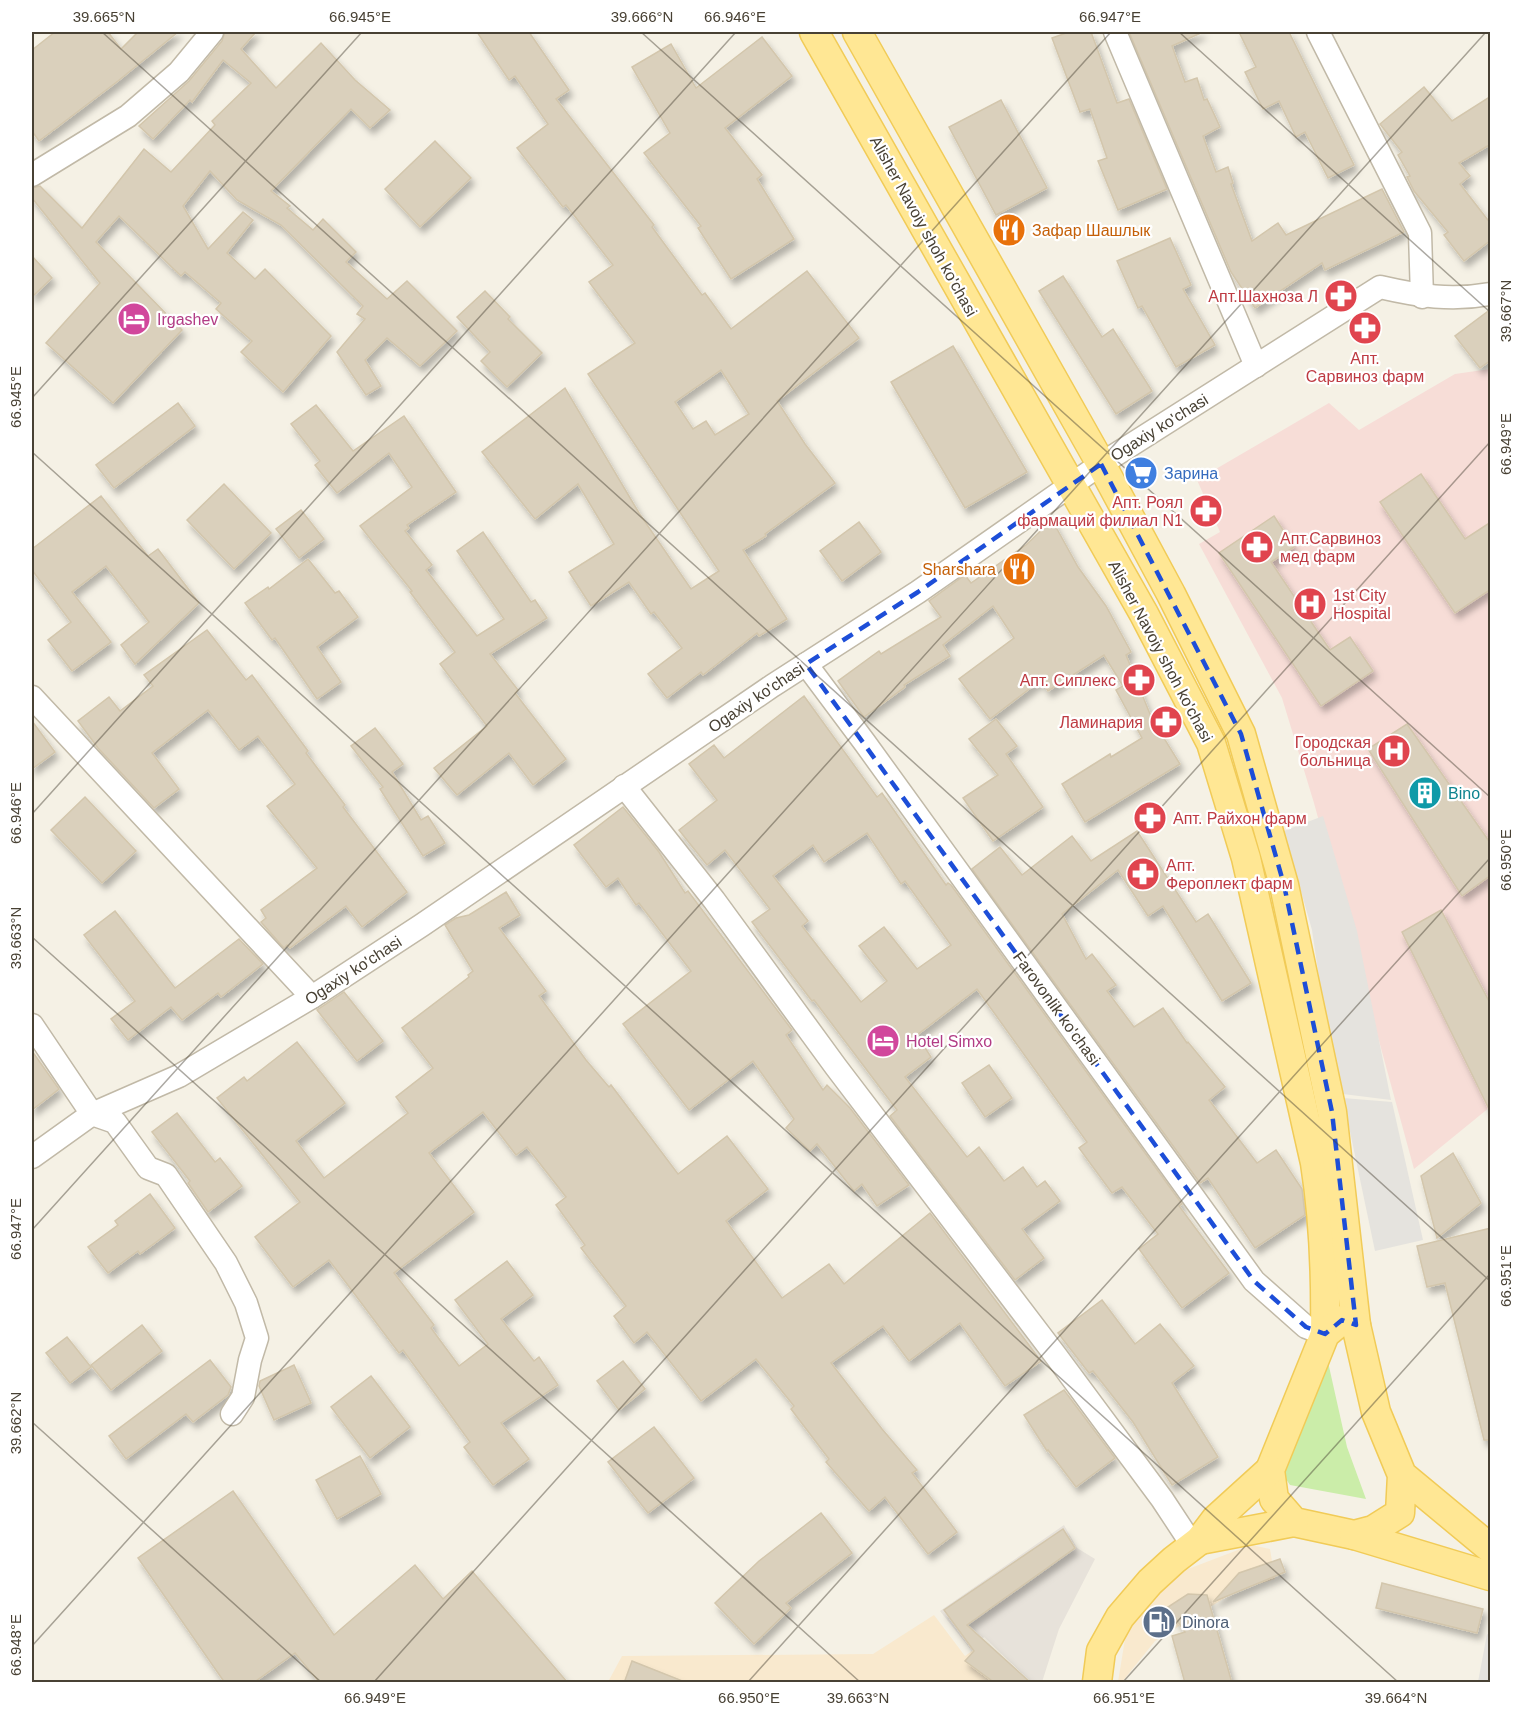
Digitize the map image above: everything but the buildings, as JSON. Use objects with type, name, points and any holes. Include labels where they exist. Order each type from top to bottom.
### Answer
[{"type":"main road","name":"Alisher Navoiy shoh ko'chasi","points":[[814,32],[1144,614],[1211,743],[1243,847],[1315,1163],[1325,1251],[1325,1334]]},
{"type":"main road","name":"Alisher Navoiy shoh ko'chasi","points":[[857,32],[1101,464],[1171,594],[1241,734],[1284,885],[1332,1112],[1356,1325],[1376,1412],[1402,1475]]},
{"type":"main road","points":[[1097,1683],[1101,1651],[1120,1617],[1150,1581],[1196,1543],[1216,1520],[1270,1470],[1325,1334],[1342,1320],[1356,1325]]},
{"type":"main road","points":[[1270,1470],[1274,1499],[1294,1522]]},
{"type":"main road","points":[[1354,1535],[1373,1530],[1400,1513],[1402,1475]]},
{"type":"main road","points":[[1402,1475],[1491,1548]]},
{"type":"main road","points":[[1196,1543],[1294,1522],[1354,1535],[1491,1576]]},
{"type":"street","points":[[34,166],[128,116],[179,72],[212,32]]},
{"type":"street","points":[[1115,32],[1256,366]]},
{"type":"street","points":[[1318,32],[1419,232],[1422,297]]},
{"type":"street","name":"Ogaxiy ko'chasi","points":[[32,1156],[93,1113],[179,1076],[312,997],[806,664],[918,592],[1101,464],[1380,287],[1422,297],[1472,297],[1491,294]]},
{"type":"street","name":"Farovonlik ko'chasi","points":[[806,664],[1254,1281],[1306,1327],[1325,1334]]},
{"type":"street","points":[[32,697],[312,997]]},
{"type":"street","points":[[624,786],[714,900],[836,1067],[1196,1543]]},
{"type":"street","points":[[32,1025],[93,1113],[115,1122],[148,1167],[166,1174],[226,1263],[246,1303],[257,1338],[243,1397],[232,1414]]},
{"type":"highlighted area","points":[[1101,464],[1241,734],[1284,885],[1332,1112],[1356,1325],[1342,1320],[1325,1334],[1306,1327],[1254,1281],[806,664],[918,592]]},
{"type":"shaded area","name":"Городская больница","points":[[1490,369],[1490,1107],[1414,1169],[1314,803],[1282,698],[1199,544],[1220,532],[1197,480],[1329,403],[1359,430],[1455,374]]},
{"type":"shaded area","points":[[1323,816],[1357,931],[1391,1100],[1343,1094],[1320,984],[1312,930],[1284,831]]},
{"type":"shaded area","points":[[1343,1098],[1392,1102],[1423,1240],[1375,1251]]},
{"type":"shaded area","points":[[1064,1525],[1077,1548],[1095,1559],[1059,1629],[1042,1682],[1031,1682],[984,1637],[972,1651],[940,1611]]},
{"type":"shaded area","name":"Dinora","points":[[1251,1545],[1270,1549],[1275,1579],[1236,1591],[1155,1641],[1122,1682],[1118,1682],[1125,1639],[1139,1604],[1175,1574]]},
{"type":"shaded area","points":[[934,1615],[965,1656],[983,1643],[1026,1682],[608,1682],[622,1656],[873,1654]]},
{"type":"shaded area","points":[[1487,1634],[1490,1635],[1490,1682],[1478,1682]]},
{"type":"green space","points":[[1328,1362],[1347,1447],[1366,1499],[1290,1485],[1284,1476],[1283,1465]]},
{"type":"place","name":"Зафар Шашлык","points":[[1009,230]]},
{"type":"place","name":"Апт.Шахноза Л","points":[[1341,296]]},
{"type":"place","name":"Irgashev","points":[[134,319]]},
{"type":"place","name":"Апт. Сарвиноз фарм","points":[[1365,328]]},
{"type":"place","name":"Зарина","points":[[1141,473]]},
{"type":"place","name":"Апт. Роял фармаций филиал N1","points":[[1206,511]]},
{"type":"place","name":"Апт.Сарвиноз мед фарм","points":[[1257,547]]},
{"type":"place","name":"Sharshara","points":[[1019,569]]},
{"type":"place","name":"1st City Hospital","points":[[1310,604]]},
{"type":"place","name":"Апт. Сиплекс","points":[[1139,680]]},
{"type":"place","name":"Ламинария","points":[[1166,722]]},
{"type":"place","name":"Городская больница","points":[[1394,751]]},
{"type":"place","name":"Bino","points":[[1425,793]]},
{"type":"place","name":"Апт. Райхон фарм","points":[[1150,818]]},
{"type":"place","name":"Апт. Фероплект фарм","points":[[1143,874]]},
{"type":"place","name":"Hotel Simxo","points":[[883,1041]]},
{"type":"place","name":"Dinora","points":[[1159,1622]]}]
